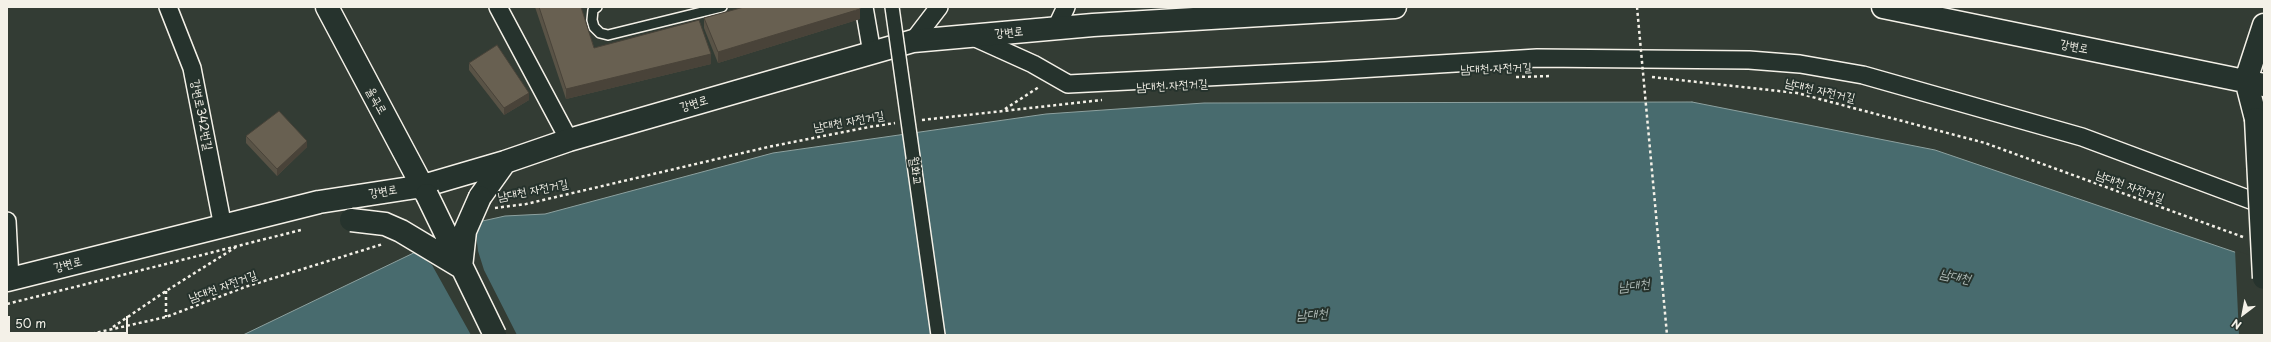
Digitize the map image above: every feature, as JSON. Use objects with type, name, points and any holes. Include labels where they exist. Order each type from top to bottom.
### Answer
[{"type":"street","name":"강변로342번길","points":[[168,7],[192,68],[224,227]]},
{"type":"street","name":"율곡로","points":[[327,7],[425,191],[495,335]]},
{"type":"street","points":[[498,7],[569,140]]},
{"type":"street","points":[[864,7],[872,53]]},
{"type":"street","name":"월화교","points":[[892,7],[938,335]]},
{"type":"street","points":[[913,41],[939,7]]},
{"type":"street","points":[[1056,28],[1066,7]]},
{"type":"street","name":"강변로","points":[[9,280],[319,202],[425,191],[569,140],[913,41],[1056,28],[1395,7]]},
{"type":"street","name":"강변로","points":[[1883,7],[2255,82]]},
{"type":"street","points":[[2264,25],[2255,82],[2264,278]]},
{"type":"street","points":[[971,36],[1068,84],[1325,71],[1537,58],[1749,60],[1800,64],[1864,75],[2082,137],[2264,205]]},
{"type":"street","points":[[319,202],[351,220],[385,224],[401,231],[461,267],[465,231],[484,203],[505,162]]},
{"type":"street","points":[[7,221],[9,280]]},
{"type":"lane","points":[[596,7],[592,20],[594,27],[600,33],[608,35],[722,7]]},
{"type":"lane","points":[[683,7],[686,16]]},
{"type":"path","points":[[1638,7],[1667,335]]},
{"type":"path","points":[[1004,109],[1054,76]]},
{"type":"path","name":"남대천 자전거길","points":[[1510,78],[1556,76]]},
{"type":"path","name":"남대천 자전거길","points":[[1643,76],[1797,93],[1970,139],[2250,240]]},
{"type":"path","points":[[914,121],[1004,109],[1106,100]]},
{"type":"path","name":"남대천 자전거길","points":[[484,203],[526,204],[768,148],[868,127],[899,123]]},
{"type":"path","points":[[7,304],[301,230]]},
{"type":"path","name":"남대천 자전거길","points":[[86,335],[166,317],[245,287],[389,242]]},
{"type":"path","points":[[112,329],[166,291],[238,246]]},
{"type":"path","points":[[166,291],[166,317]]},
{"type":"water","name":"남대천","points":[[1692,102],[1935,150],[2264,262],[2264,335],[243,335],[478,222],[505,216],[545,214],[773,153],[1046,114],[1204,103]]},
{"type":"pier","points":[[480,219],[476,234],[478,251],[484,270],[517,335],[471,335],[432,265],[413,250]]},
{"type":"pier","points":[[2235,250],[2264,260],[2264,335],[2239,335]]},
{"type":"building","points":[[539,7],[581,7],[594,48],[699,20],[711,54],[566,89]]},
{"type":"building","points":[[744,7],[860,7],[860,9],[718,52],[704,18]]},
{"type":"building","points":[[497,45],[529,93],[504,108],[469,63]]},
{"type":"building","points":[[279,111],[307,141],[277,169],[246,136]]}]
